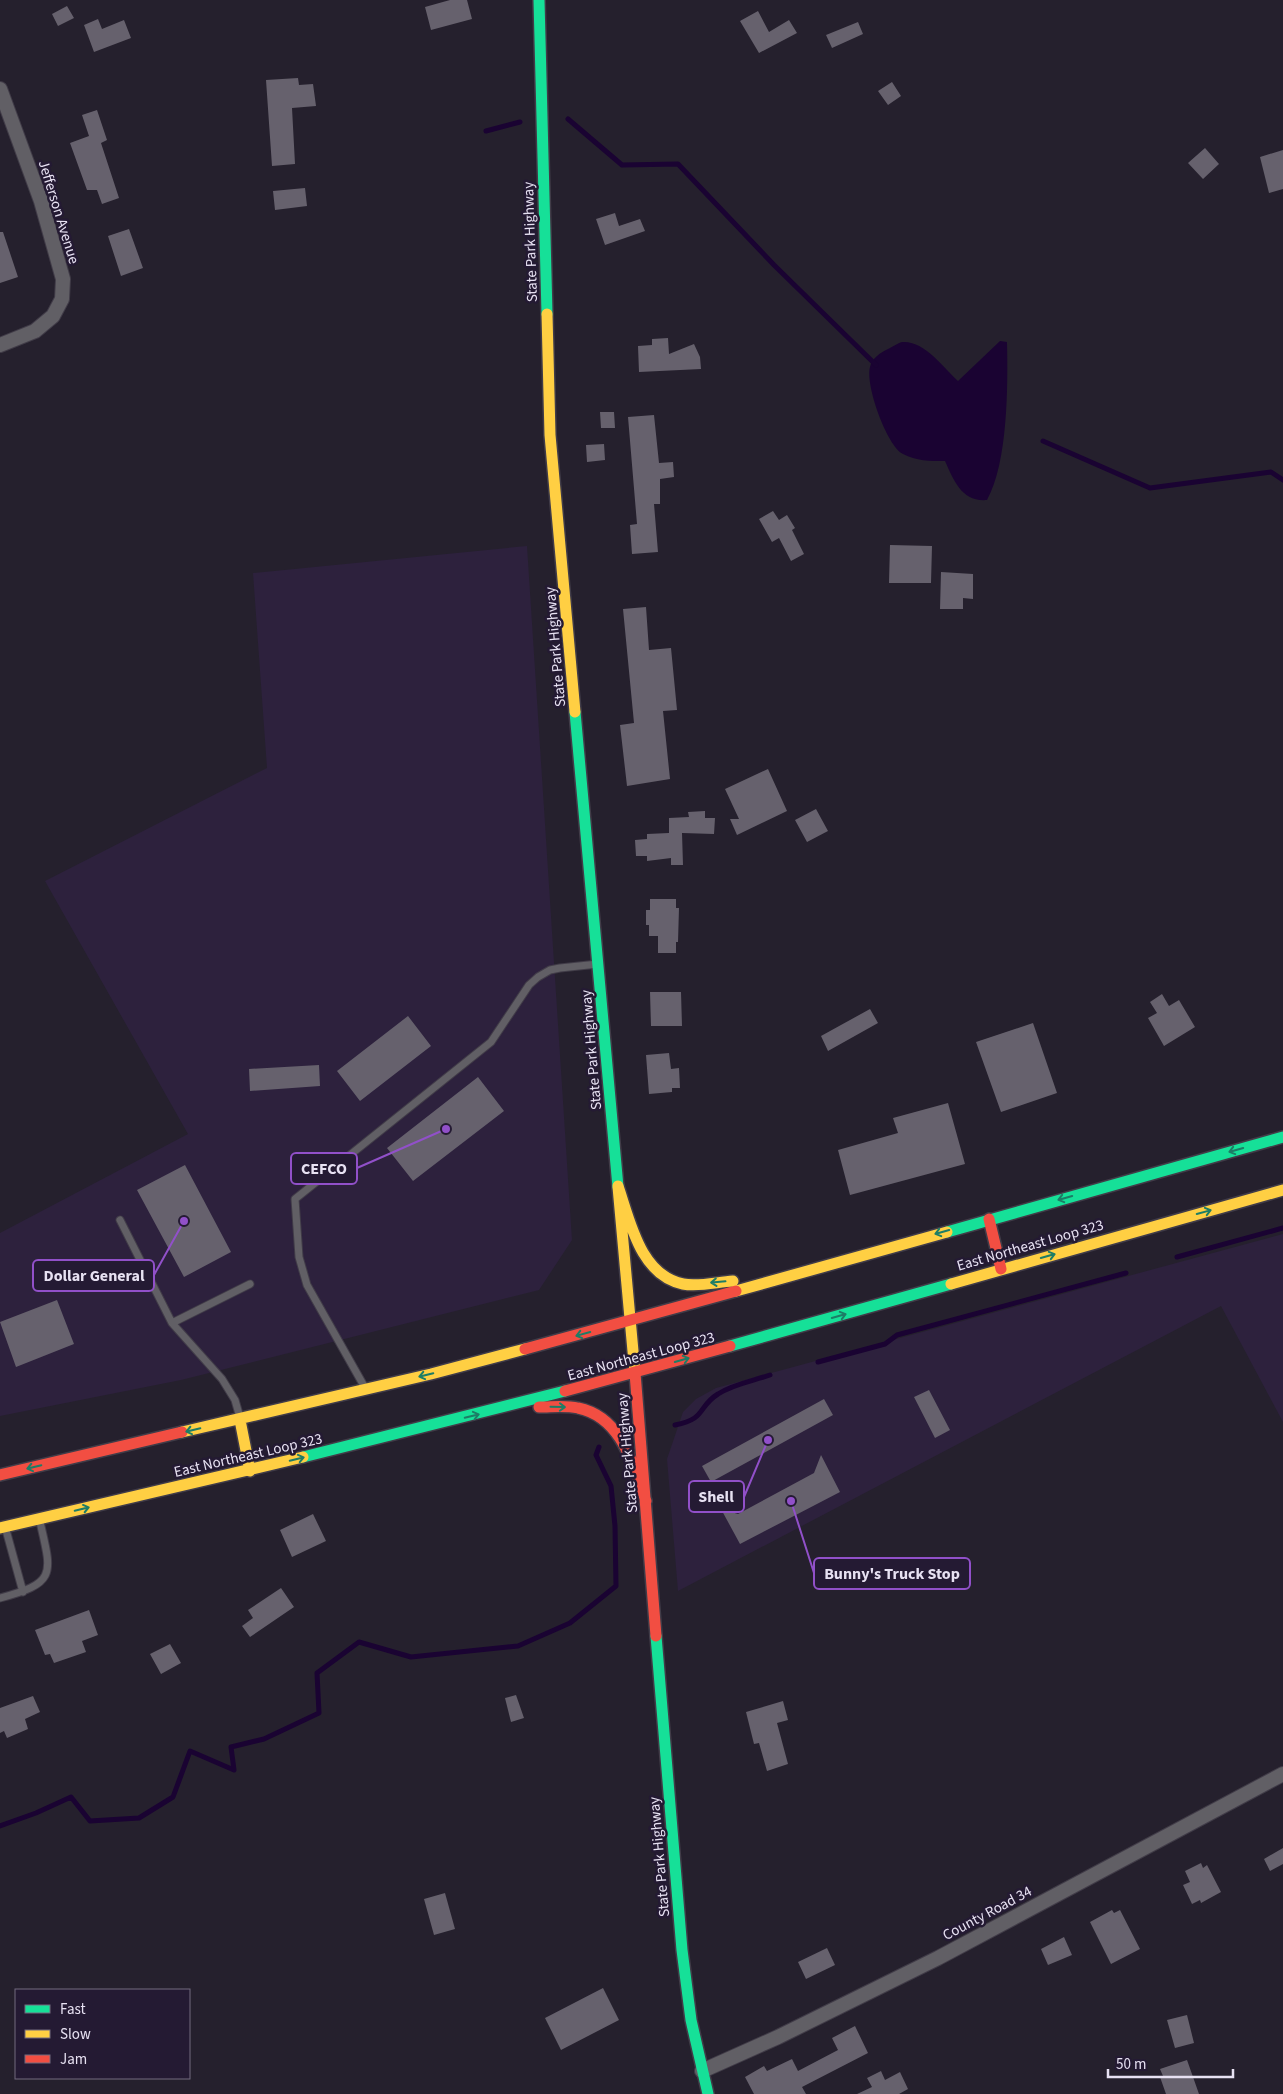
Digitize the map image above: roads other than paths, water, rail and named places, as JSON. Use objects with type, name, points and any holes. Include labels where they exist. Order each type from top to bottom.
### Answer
[{"type":"main road","name":"State Park Highway","points":[[539,0],[550,435],[635,1374],[682,1950],[691,2020],[708,2094]]},
{"type":"main road","points":[[0,1475],[365,1390],[630,1321],[1283,1137]]},
{"type":"main road","points":[[618,1186],[643,1252],[649,1263],[664,1276],[684,1284],[784,1277]]},
{"type":"main road","name":"East Northeast Loop 323","points":[[3,1527],[250,1470],[635,1374],[1283,1190]]},
{"type":"main road","points":[[989,1219],[1001,1269]]},
{"type":"main road","points":[[509,1406],[575,1407],[587,1410],[605,1421],[618,1434],[626,1446],[646,1501]]},
{"type":"main road","points":[[240,1420],[250,1470]]},
{"type":"street","name":"Jefferson Avenue","points":[[0,89],[41,201],[63,279],[62,299],[54,316],[35,331],[0,345]]},
{"type":"street","name":"County Road 34","points":[[702,2071],[778,2037],[938,1958],[1283,1774]]},
{"type":"lane","points":[[365,1390],[307,1285],[299,1257],[296,1200],[491,1042],[528,985],[538,977],[550,970],[598,964]]},
{"type":"lane","points":[[120,1220],[172,1323],[222,1379],[235,1400],[240,1420]]},
{"type":"lane","points":[[172,1323],[250,1284]]},
{"type":"lane","points":[[0,1598],[23,1592],[38,1585],[45,1577],[49,1567],[40,1519]]},
{"type":"lane","points":[[3,1527],[23,1592]]},
{"type":"waterway","points":[[568,119],[622,165],[678,164],[774,265],[876,365]]},
{"type":"waterway","points":[[486,131],[520,122]]},
{"type":"waterway","points":[[1043,441],[1150,488],[1271,472],[1283,480]]},
{"type":"waterway","points":[[1177,1257],[1283,1228]]},
{"type":"waterway","points":[[818,1362],[885,1344],[897,1335],[1126,1273]]},
{"type":"waterway","points":[[675,1425],[697,1416],[711,1399],[724,1391],[770,1375]]},
{"type":"waterway","points":[[0,1826],[36,1813],[71,1797],[90,1821],[139,1818],[173,1797],[190,1751],[234,1770],[231,1747],[264,1739],[319,1713],[317,1673],[359,1642],[411,1657],[518,1646],[570,1623],[616,1586],[615,1526],[611,1486],[596,1455],[599,1447]]},
{"type":"place","name":"CEFCO","points":[[446,1129]]},
{"type":"place","name":"Dollar General","points":[[184,1221]]},
{"type":"place","name":"Shell","points":[[768,1440]]},
{"type":"place","name":"Bunny's Truck Stop","points":[[791,1501]]}]
